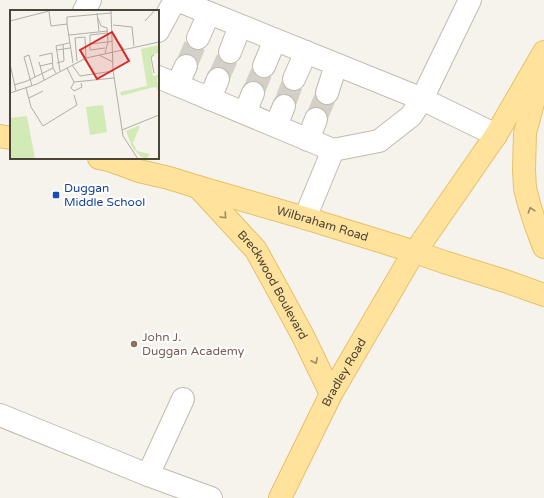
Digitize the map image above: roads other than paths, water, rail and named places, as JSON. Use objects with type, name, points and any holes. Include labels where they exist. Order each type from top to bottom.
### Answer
[{"type":"main road","points":[[415,252],[496,135],[544,52]]},
{"type":"main road","points":[[544,62],[525,133],[524,170],[525,188],[529,204],[544,247]]},
{"type":"main road","points":[[0,136],[10,138]]},
{"type":"main road","name":"Wilbraham Road","points":[[106,159],[139,171],[169,178],[415,252],[544,295]]},
{"type":"main road","name":"Breckwood Boulevard","points":[[198,187],[256,250],[303,336],[331,394]]},
{"type":"main road","name":"Bradley Road","points":[[280,498],[331,394],[415,252]]},
{"type":"lane","points":[[85,10],[90,0]]},
{"type":"lane","points":[[159,29],[176,0],[422,99],[496,135]]},
{"type":"lane","points":[[173,76],[210,99],[333,150],[379,141],[411,116],[422,99],[470,0]]},
{"type":"lane","points":[[198,38],[210,13]]},
{"type":"lane","points":[[230,52],[240,26]]},
{"type":"lane","points":[[264,66],[275,40]]},
{"type":"lane","points":[[294,79],[306,52]]},
{"type":"lane","points":[[327,93],[336,65]]},
{"type":"lane","points":[[210,99],[218,79]]},
{"type":"lane","points":[[244,113],[253,93]]},
{"type":"lane","points":[[276,126],[284,106]]},
{"type":"lane","points":[[308,140],[316,119]]},
{"type":"lane","points":[[305,218],[333,150]]},
{"type":"lane","points":[[148,475],[183,400]]},
{"type":"lane","points":[[0,415],[148,475],[211,498]]},
{"type":"tunnel","points":[[186,66],[198,38]]},
{"type":"tunnel","points":[[218,79],[230,52]]},
{"type":"tunnel","points":[[253,93],[264,66]]},
{"type":"tunnel","points":[[284,106],[294,79]]},
{"type":"tunnel","points":[[316,119],[327,93]]},
{"type":"place","name":"Duggan Middle School","points":[[56,195]]},
{"type":"place","name":"John J. Duggan Academy","points":[[134,344]]}]
